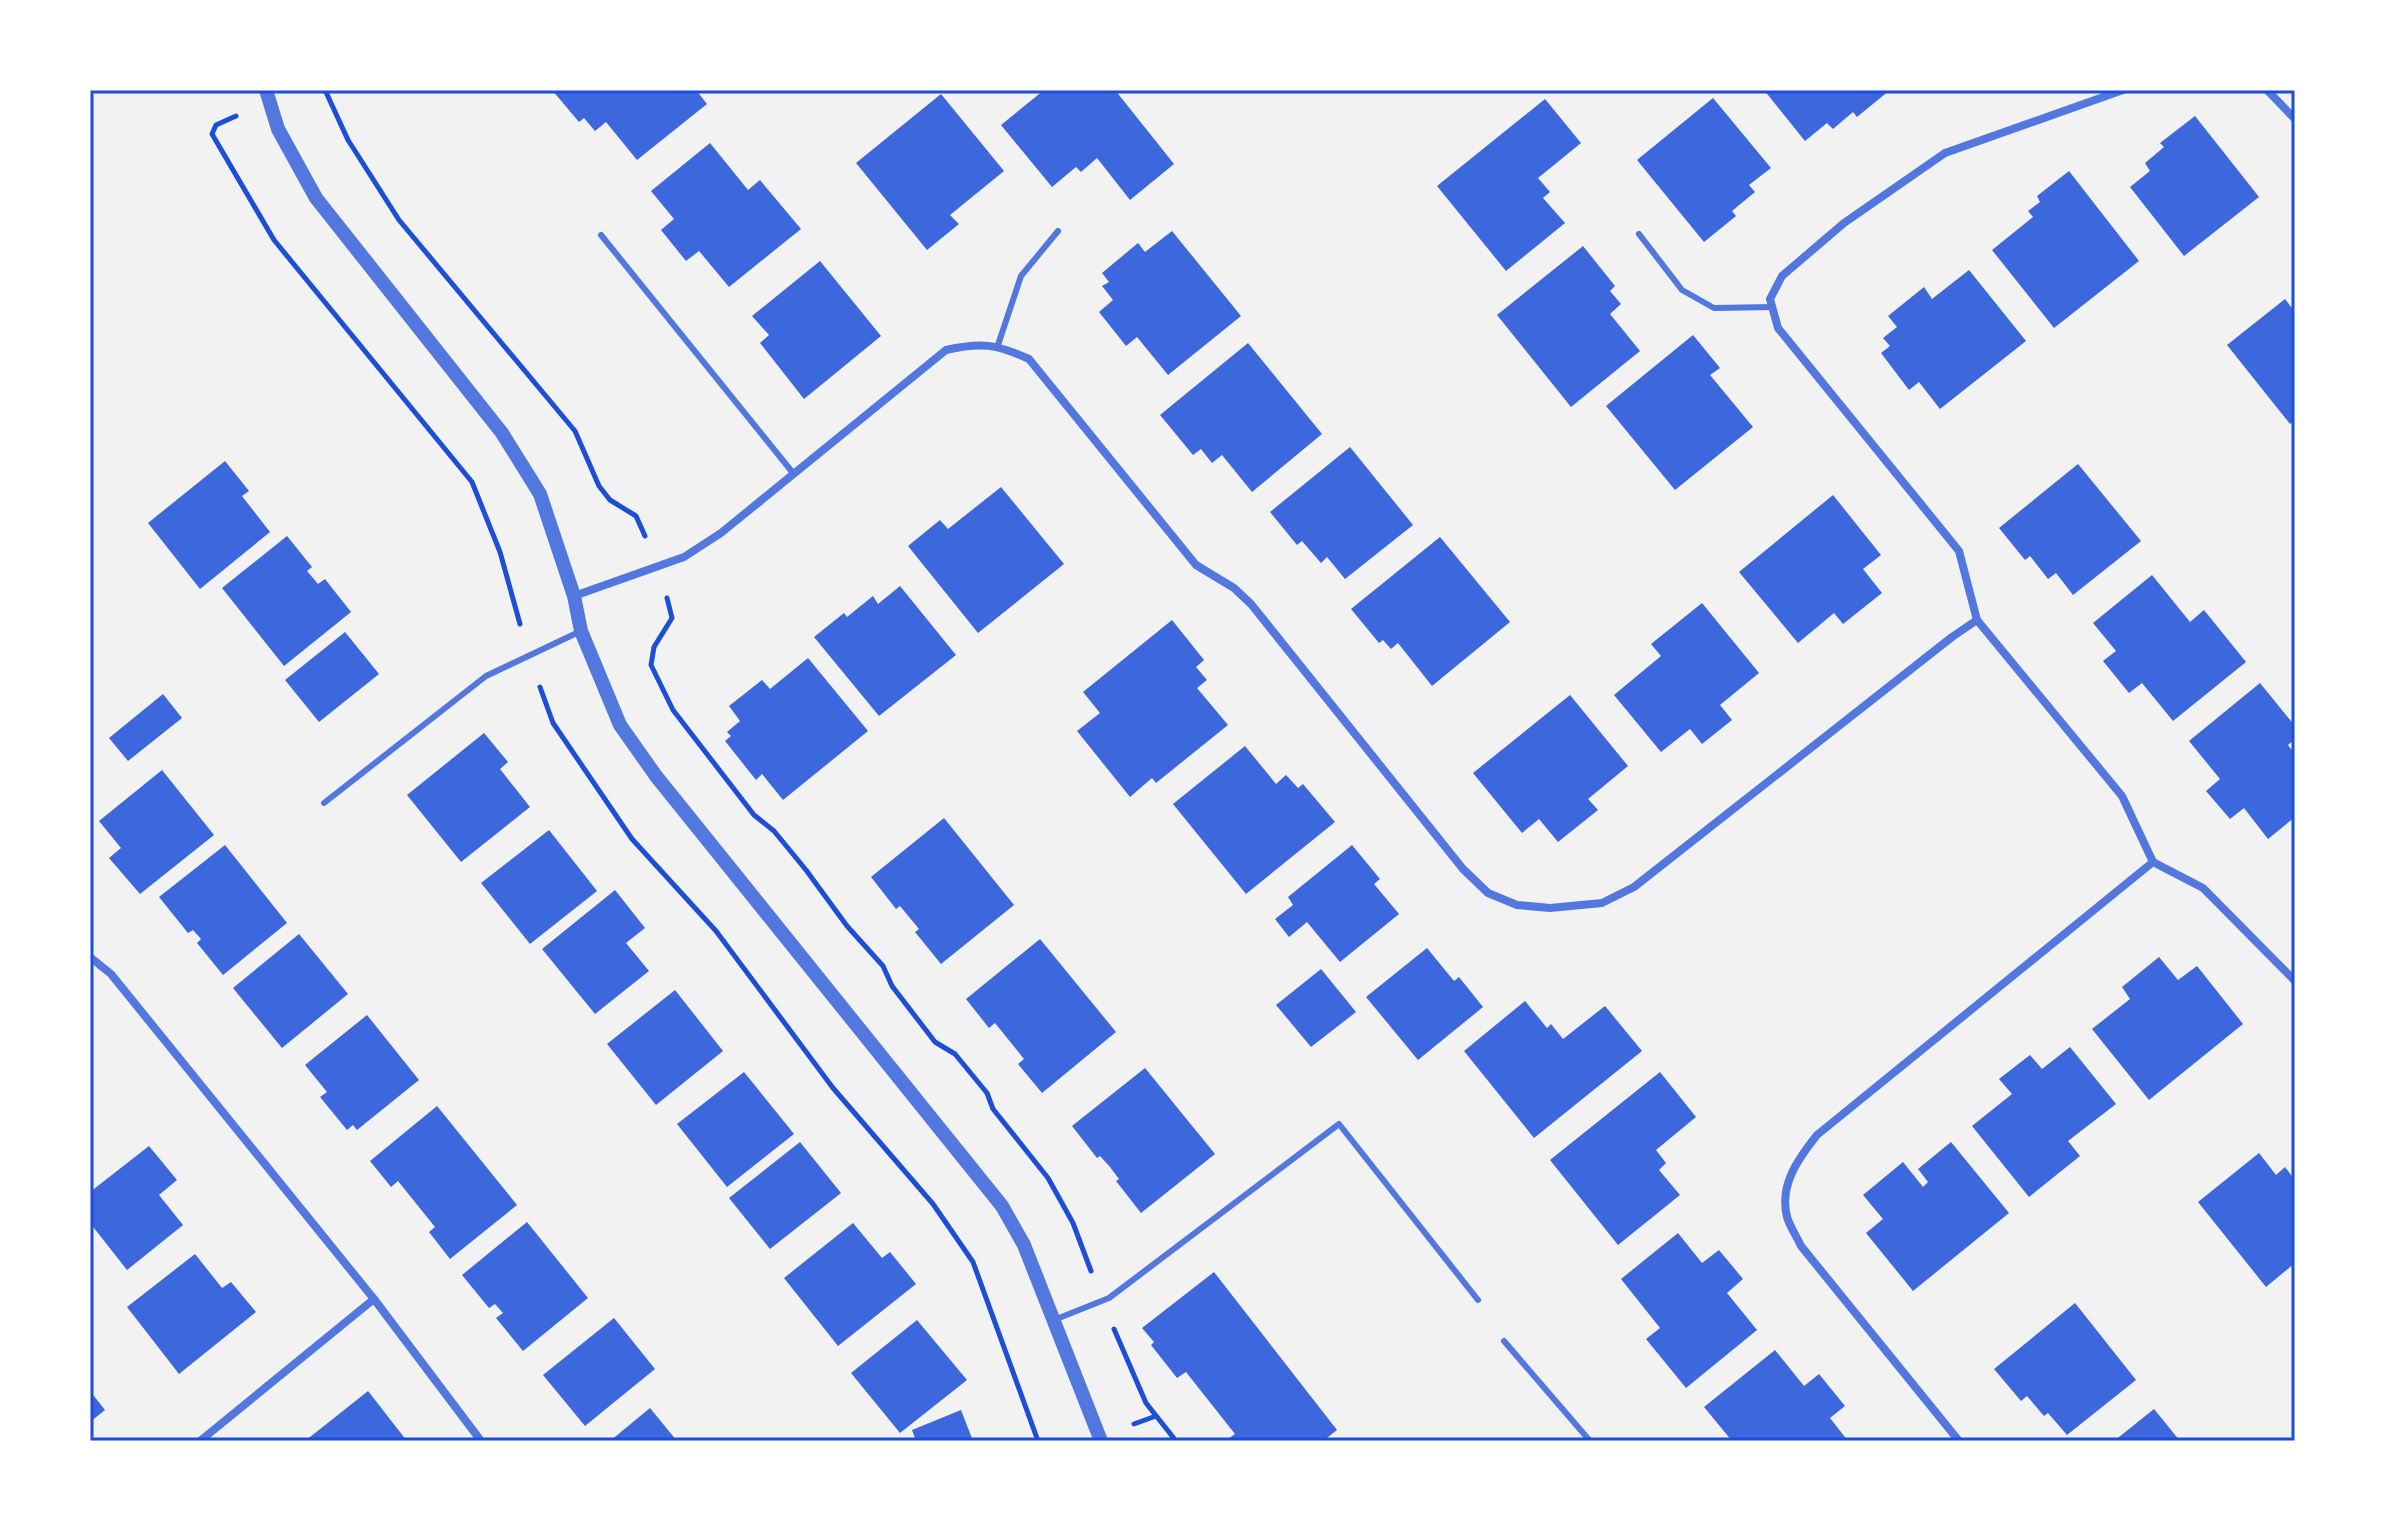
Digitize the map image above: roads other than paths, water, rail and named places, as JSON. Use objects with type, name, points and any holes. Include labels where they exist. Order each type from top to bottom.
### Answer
[{"type":"street","points":[[266,90],[278,129],[316,198],[502,433],[540,494],[574,596],[581,631],[620,725],[656,776],[1002,1206],[1024,1245],[1101,1441]]},
{"type":"street","points":[[2123,90],[1945,153],[1844,223],[1782,276],[1770,299],[1778,328],[1959,551],[1977,620],[2122,796],[2153,862],[2203,888],[2295,981]]},
{"type":"street","points":[[2267,90],[2295,119]]},
{"type":"street","points":[[574,596],[684,557],[721,533],[946,350],[975,343],[1007,349],[1029,359],[1196,565],[1234,588],[1251,604],[1463,869],[1488,893],[1517,905],[1550,908],[1602,903],[1634,887],[1977,620]]},
{"type":"street","points":[[1959,1441],[1801,1246],[1787,1217],[1786,1188],[1798,1160],[1817,1135],[2153,862]]},
{"type":"street","points":[[90,957],[111,974],[374,1299],[481,1441]]},
{"type":"street","points":[[200,1441],[374,1299]]},
{"type":"lane","points":[[997,348],[1021,276],[1058,231]]},
{"type":"lane","points":[[1639,234],[1682,290],[1714,308],[1773,307]]},
{"type":"lane","points":[[601,235],[793,473]]},
{"type":"lane","points":[[324,803],[486,676],[581,631]]},
{"type":"lane","points":[[1054,1320],[1109,1298],[1339,1124],[1478,1300]]},
{"type":"lane","points":[[1504,1341],[1590,1441]]}]
